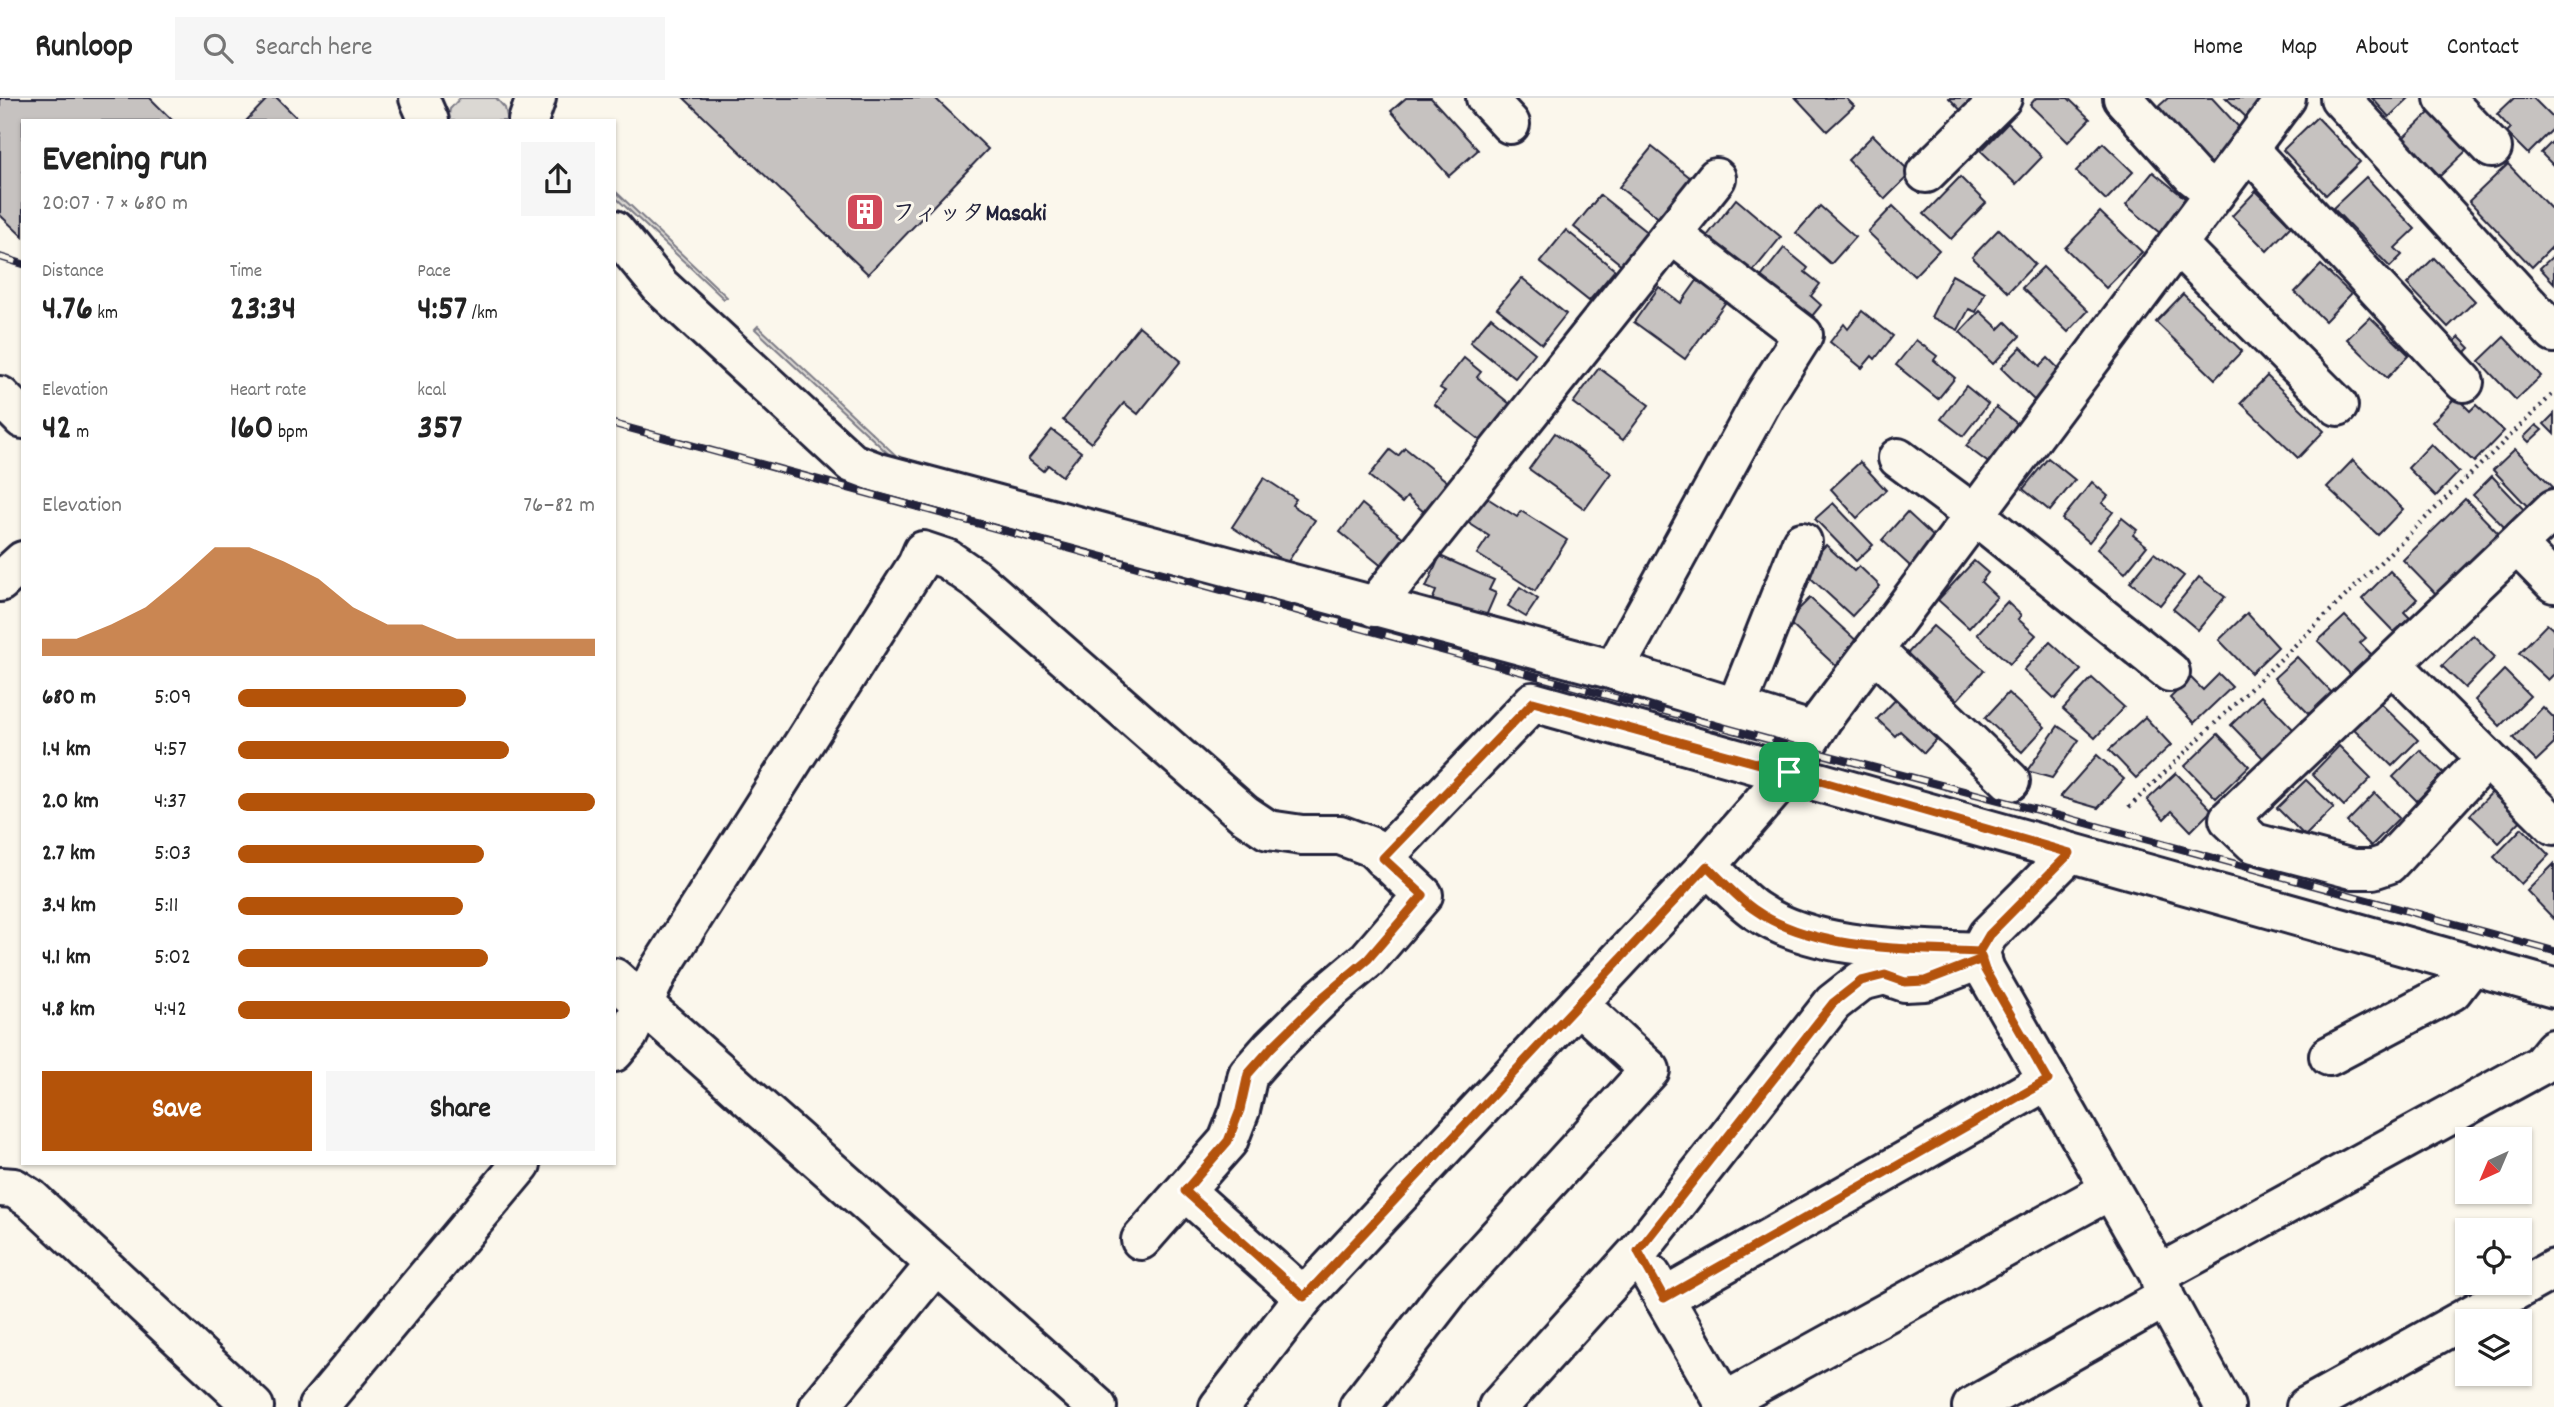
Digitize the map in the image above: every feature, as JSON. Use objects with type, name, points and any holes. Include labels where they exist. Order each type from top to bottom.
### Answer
[{"type":"street","points":[[419,98],[429,119]]},
{"type":"street","points":[[431,119],[437,98]]},
{"type":"street","points":[[520,98],[526,119]]},
{"type":"street","points":[[528,119],[536,98]]},
{"type":"street","points":[[1926,173],[2002,98]]},
{"type":"street","points":[[2123,98],[2193,176],[2215,193]]},
{"type":"street","points":[[1219,1407],[1304,1297],[1707,866],[1789,772],[1814,732],[1874,650],[2286,98]]},
{"type":"street","points":[[2340,98],[2554,333]]},
{"type":"street","points":[[2444,98],[2492,148]]},
{"type":"street","points":[[2248,149],[2464,382]]},
{"type":"street","points":[[1374,607],[1716,178]]},
{"type":"street","points":[[616,232],[661,287],[852,463],[879,473],[1614,670],[1814,732]]},
{"type":"street","points":[[1614,670],[1765,395],[1803,335],[1671,234]]},
{"type":"street","points":[[2177,244],[2338,406]]},
{"type":"street","points":[[616,258],[661,287]]},
{"type":"street","points":[[0,396],[21,417]]},
{"type":"street","points":[[1898,458],[2170,672]]},
{"type":"street","points":[[2486,758],[2388,864],[2374,869],[2353,869],[2254,843],[2229,819],[2554,509]]},
{"type":"street","points":[[1736,708],[1802,542]]},
{"type":"street","points":[[2516,545],[2554,583]]},
{"type":"street","points":[[616,1050],[628,1035],[658,972],[917,565],[923,551],[947,559],[976,579],[1244,814],[1268,830],[1302,835],[1340,835],[1372,847],[1423,895],[1368,959],[1324,996],[1248,1074],[1240,1110],[1228,1141],[1141,1240]]},
{"type":"street","points":[[0,582],[21,563]]},
{"type":"street","points":[[1874,650],[2010,780]]},
{"type":"street","points":[[2392,664],[2554,825]]},
{"type":"street","points":[[1383,858],[1533,702],[2554,988]]},
{"type":"street","points":[[2070,853],[1989,935],[1981,955],[1985,970],[2110,1189],[2225,1407]]},
{"type":"street","points":[[1707,866],[1754,910],[1788,929],[1838,941],[1981,955]]},
{"type":"street","points":[[1498,1407],[1638,1251],[1833,1003],[1861,981],[1885,975],[1905,982],[1925,981],[1981,955]]},
{"type":"street","points":[[2329,1056],[2452,991],[2472,965]]},
{"type":"street","points":[[616,980],[1097,1407]]},
{"type":"street","points":[[1359,1407],[1451,1287],[1650,1070],[1578,1004]]},
{"type":"street","points":[[1972,1407],[2162,1286],[2541,1065],[2554,1049]]},
{"type":"street","points":[[1664,1298],[2048,1080]]},
{"type":"street","points":[[318,1407],[520,1165]]},
{"type":"street","points":[[0,1187],[14,1188],[31,1199],[254,1407]]},
{"type":"street","points":[[1638,1251],[1726,1404],[2110,1189]]},
{"type":"street","points":[[1185,1191],[1304,1297]]},
{"type":"street","points":[[820,1407],[936,1264]]},
{"type":"street","points":[[2306,1407],[2554,1269]]},
{"type":"path","points":[[2129,807],[2554,393]]},
{"type":"shaded area","points":[[460,98],[496,98],[505,108],[508,119],[448,119],[450,109]]},
{"type":"shaded area","points":[[616,192],[727,297],[724,299],[616,198]]},
{"type":"shaded area","points":[[758,326],[903,462],[896,461],[755,329]]},
{"type":"building","points":[[0,98],[150,98],[171,119],[21,119],[21,235],[0,215]]},
{"type":"building","points":[[268,98],[277,98],[298,119],[248,119]]},
{"type":"building","name":"フィッタMasaki","points":[[684,98],[935,98],[988,149],[868,274]]},
{"type":"building","points":[[1406,98],[1431,98],[1478,150],[1449,176],[1391,111]]},
{"type":"building","points":[[1796,98],[1846,98],[1854,106],[1827,131]]},
{"type":"building","points":[[1949,98],[1993,98],[1970,120]]},
{"type":"building","points":[[2036,98],[2068,98],[2090,119],[2068,142],[2030,105]]},
{"type":"building","points":[[2168,98],[2212,98],[2247,136],[2207,173],[2151,113]]},
{"type":"building","points":[[2226,98],[2266,98],[2247,118]]},
{"type":"building","points":[[2372,98],[2409,98],[2389,117]]},
{"type":"building","points":[[2514,98],[2533,98],[2554,119],[2554,128],[2528,154],[2506,132],[2510,128],[2497,114]]},
{"type":"building","points":[[2431,111],[2467,150],[2440,176],[2403,138]]},
{"type":"building","points":[[2317,117],[2360,162],[2326,195],[2283,150]]},
{"type":"building","points":[[2008,123],[2042,157],[2016,184],[1981,151]]},
{"type":"building","points":[[1873,135],[1911,173],[1885,199],[1848,160]]},
{"type":"building","points":[[2554,140],[2554,166],[2541,153]]},
{"type":"building","points":[[2103,143],[2133,172],[2106,200],[2076,171]]},
{"type":"building","points":[[1652,147],[1697,183],[1665,223],[1619,187]]},
{"type":"building","points":[[2508,164],[2554,212],[2554,245],[2532,267],[2469,201]]},
{"type":"building","points":[[2153,172],[2186,199],[2177,211],[2183,217],[2166,238],[2126,205]]},
{"type":"building","points":[[1960,177],[1986,203],[1951,239],[1924,214]]},
{"type":"building","points":[[2366,177],[2415,229],[2395,248],[2402,255],[2390,267],[2333,208]]},
{"type":"building","points":[[2256,191],[2291,226],[2267,251],[2232,216]]},
{"type":"building","points":[[1600,195],[1649,234],[1623,266],[1574,227]]},
{"type":"building","points":[[1736,199],[1781,237],[1745,281],[1700,245]]},
{"type":"building","points":[[1820,206],[1855,237],[1831,264],[1796,233]]},
{"type":"building","points":[[1893,206],[1939,250],[1914,276],[1868,232]]},
{"type":"building","points":[[2100,212],[2142,252],[2106,288],[2065,248]]},
{"type":"building","points":[[1999,229],[2035,264],[2008,292],[1972,257]]},
{"type":"building","points":[[1566,230],[1615,270],[1589,301],[1540,262]]},
{"type":"building","points":[[1784,248],[1808,268],[1805,272],[1820,284],[1811,296],[1821,305],[1804,326],[1754,286]]},
{"type":"building","points":[[2554,255],[2554,283],[2540,268]]},
{"type":"building","points":[[2434,258],[2475,301],[2448,327],[2407,284]]},
{"type":"building","points":[[2321,265],[2351,294],[2325,321],[2295,292]]},
{"type":"building","points":[[2043,267],[2088,311],[2068,332],[2022,288]]},
{"type":"building","points":[[1701,275],[1730,296],[1685,359],[1634,322],[1659,287],[1681,303]]},
{"type":"building","points":[[1952,275],[1985,293],[1976,312],[1969,309],[1958,330],[1931,317]]},
{"type":"building","points":[[1522,278],[1566,314],[1542,344],[1497,308]]},
{"type":"building","points":[[2183,294],[2242,351],[2215,379],[2156,322]]},
{"type":"building","points":[[1862,311],[1893,336],[1875,359],[1872,356],[1862,368],[1830,342],[1844,324],[1848,329]]},
{"type":"building","points":[[1980,311],[1999,329],[2006,322],[2020,336],[1993,364],[1960,332]]},
{"type":"building","points":[[1491,317],[1535,353],[1515,378],[1470,342]]},
{"type":"building","points":[[2370,317],[2409,355],[2387,378],[2347,339]]},
{"type":"building","points":[[1139,326],[1181,361],[1138,414],[1124,403],[1091,443],[1063,420]]},
{"type":"building","points":[[2459,337],[2470,348],[2461,357],[2450,346]]},
{"type":"building","points":[[2504,337],[2541,376],[2516,400],[2479,361]]},
{"type":"building","points":[[1916,340],[1937,356],[1934,360],[1955,378],[1938,399],[1896,365]]},
{"type":"building","points":[[2021,347],[2040,366],[2048,358],[2062,372],[2034,400],[2001,368]]},
{"type":"building","points":[[1464,358],[1481,372],[1477,377],[1510,404],[1491,427],[1497,431],[1486,445],[1434,404],[1445,391],[1440,388]]},
{"type":"building","points":[[1599,368],[1649,405],[1623,440],[1573,403]]},
{"type":"building","points":[[2267,376],[2324,431],[2298,458],[2241,403]]},
{"type":"building","points":[[1966,386],[1988,404],[1963,436],[1941,419]]},
{"type":"building","points":[[2456,397],[2470,411],[2476,405],[2504,431],[2474,462],[2432,422]]},
{"type":"building","points":[[1996,407],[2019,425],[1990,464],[1966,446]]},
{"type":"building","points":[[2554,414],[2554,434],[2544,424]]},
{"type":"building","points":[[2536,425],[2542,430],[2529,442],[2524,437]]},
{"type":"building","points":[[1052,430],[1081,452],[1062,476],[1048,465],[1043,471],[1028,459]]},
{"type":"building","points":[[1555,433],[1611,473],[1585,509],[1529,469]]},
{"type":"building","points":[[2431,444],[2459,472],[2436,496],[2408,468]]},
{"type":"building","points":[[1405,448],[1449,483],[1425,513],[1407,497],[1402,503],[1369,476],[1390,450],[1398,456]]},
{"type":"building","points":[[2515,449],[2553,487],[2530,509],[2493,470]]},
{"type":"building","points":[[2048,458],[2075,480],[2050,511],[2023,489]]},
{"type":"building","points":[[2353,460],[2403,509],[2378,535],[2327,487]]},
{"type":"building","points":[[1860,462],[1886,490],[1857,518],[1831,489]]},
{"type":"building","points":[[2492,476],[2527,513],[2508,531],[2473,495]]},
{"type":"building","points":[[1264,478],[1296,499],[1292,505],[1315,520],[1287,563],[1232,527]]},
{"type":"building","points":[[2092,482],[2108,496],[2102,503],[2113,512],[2089,542],[2062,519]]},
{"type":"building","points":[[1484,496],[1517,517],[1521,511],[1567,540],[1535,591],[1477,554],[1489,536],[1467,522]]},
{"type":"building","points":[[2465,499],[2500,535],[2438,596],[2403,560]]},
{"type":"building","points":[[1833,503],[1873,545],[1856,561],[1815,519]]},
{"type":"building","points":[[1362,504],[1411,544],[1389,572],[1340,532]]},
{"type":"building","points":[[1907,512],[1936,539],[1911,567],[1882,540]]},
{"type":"building","points":[[2122,518],[2137,530],[2133,535],[2147,546],[2125,573],[2097,549]]},
{"type":"building","points":[[1826,545],[1854,571],[1859,566],[1880,586],[1852,616],[1802,570]]},
{"type":"building","points":[[2154,553],[2184,576],[2160,605],[2130,582]]},
{"type":"building","points":[[1440,556],[1494,580],[1489,590],[1496,593],[1483,623],[1432,601],[1436,591],[1426,587]]},
{"type":"building","points":[[1974,561],[1988,573],[1981,582],[1997,597],[1969,628],[1938,600]]},
{"type":"building","points":[[2390,571],[2417,599],[2404,612],[2410,618],[2394,632],[2362,599]]},
{"type":"building","points":[[2199,577],[2225,597],[2198,630],[2173,609]]},
{"type":"building","points":[[1520,587],[1538,599],[1526,617],[1508,606]]},
{"type":"building","points":[[1810,598],[1860,644],[1837,667],[1787,621]]},
{"type":"building","points":[[2007,602],[2021,615],[2018,619],[2036,635],[2010,664],[1977,634]]},
{"type":"building","points":[[2247,613],[2278,647],[2251,673],[2219,640]]},
{"type":"building","points":[[2345,616],[2366,638],[2360,643],[2375,658],[2354,678],[2318,641]]},
{"type":"building","points":[[2547,624],[2554,630],[2554,674],[2548,680],[2519,653]]},
{"type":"building","points":[[1933,626],[1984,670],[1957,700],[1907,654]]},
{"type":"building","points":[[2473,635],[2495,657],[2465,688],[2442,666]]},
{"type":"building","points":[[2050,642],[2081,670],[2055,699],[2024,670]]},
{"type":"building","points":[[2297,657],[2333,694],[2311,716],[2274,678]]},
{"type":"building","points":[[2504,670],[2530,696],[2500,726],[2475,700]]},
{"type":"building","points":[[2219,674],[2232,687],[2194,723],[2170,698],[2191,678],[2203,690]]},
{"type":"building","points":[[2092,678],[2124,707],[2095,738],[2063,709]]},
{"type":"building","points":[[1903,692],[1945,730],[1924,753],[1900,731],[1895,736],[1877,719]]},
{"type":"building","points":[[2008,693],[2045,727],[2022,752],[1985,718]]},
{"type":"building","points":[[2261,696],[2294,730],[2264,759],[2231,725]]},
{"type":"building","points":[[2377,700],[2418,740],[2392,766],[2351,726]]},
{"type":"building","points":[[2543,707],[2554,718],[2554,744],[2536,761],[2513,738]]},
{"type":"building","points":[[2145,717],[2171,745],[2136,778],[2109,750]]},
{"type":"building","points":[[2058,726],[2079,740],[2052,778],[2027,771]]},
{"type":"building","points":[[2218,734],[2249,766],[2216,798],[2185,766]]},
{"type":"building","points":[[2339,746],[2371,778],[2344,806],[2312,774]]},
{"type":"building","points":[[2420,750],[2444,773],[2417,801],[2393,777]]},
{"type":"building","points":[[2097,755],[2124,779],[2098,808],[2060,797]]},
{"type":"building","points":[[2176,773],[2212,810],[2191,831],[2172,811],[2164,819],[2147,800]]},
{"type":"building","points":[[2306,780],[2334,807],[2305,836],[2277,808]]},
{"type":"building","points":[[2500,784],[2529,812],[2499,843],[2470,815]]},
{"type":"building","points":[[2375,793],[2399,818],[2371,846],[2347,822]]},
{"type":"building","points":[[2522,828],[2549,855],[2521,884],[2494,857]]},
{"type":"building","points":[[2554,864],[2554,919],[2527,891]]},
{"type":"railway","points":[[0,257],[21,263]]},
{"type":"railway","points":[[616,425],[2554,951]]},
{"type":"place","name":"フィッタMasaki","points":[[865,212]]},
{"type":"route","points":[[1789,772],[1533,702],[1383,858],[1423,895],[1368,959],[1324,996],[1248,1074],[1240,1110],[1228,1141],[1185,1191],[1304,1297],[1707,866],[1754,910],[1788,929],[1838,941],[1912,949],[1979,952],[1982,959],[1925,981],[1905,982],[1885,975],[1861,981],[1833,1003],[1638,1251],[1664,1298],[2048,1080],[1985,970],[1982,959],[1979,952],[1989,935],[2070,853],[1789,772]]}]
